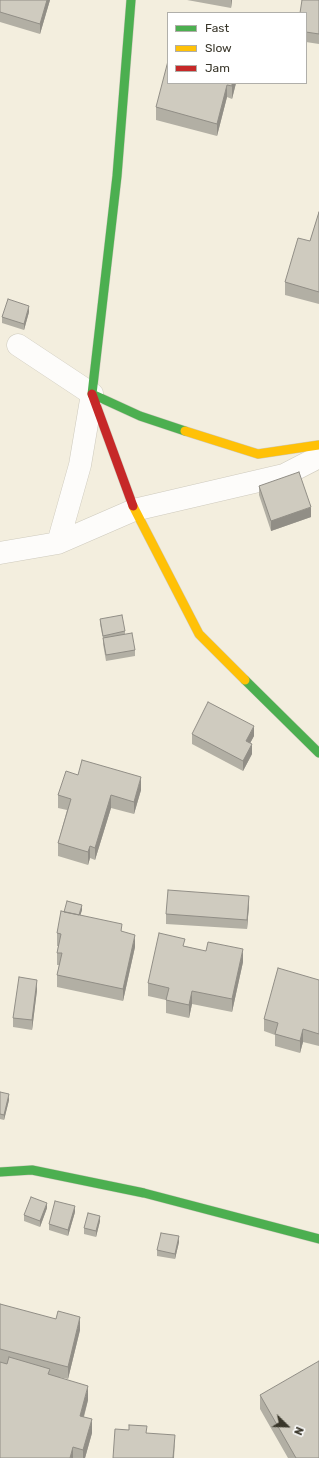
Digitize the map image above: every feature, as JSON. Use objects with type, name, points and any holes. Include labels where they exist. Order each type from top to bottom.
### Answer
[{"type":"street","points":[[58,543],[80,465],[92,394],[117,176],[131,0]]},
{"type":"street","points":[[18,345],[92,394],[140,416],[204,438],[258,454],[319,445]]},
{"type":"street","points":[[92,394],[134,510],[199,634],[319,753]]},
{"type":"street","points":[[0,554],[58,543],[134,510],[284,475],[319,457]]},
{"type":"street","points":[[0,1172],[32,1170],[144,1193],[319,1238]]},
{"type":"building","points":[[0,0],[47,0],[40,24],[0,12]]},
{"type":"building","points":[[302,0],[319,0],[319,34],[307,32],[307,12],[300,12]]},
{"type":"building","points":[[167,65],[167,84],[232,84],[232,86],[227,85],[217,124],[156,107]]},
{"type":"building","points":[[319,212],[319,292],[285,282],[298,238],[310,241]]},
{"type":"building","points":[[8,299],[29,306],[24,324],[2,317]]},
{"type":"building","points":[[299,472],[311,507],[271,521],[259,486]]},
{"type":"building","points":[[122,615],[125,631],[103,636],[100,619]]},
{"type":"building","points":[[132,633],[135,650],[106,655],[103,638]]},
{"type":"building","points":[[208,702],[254,726],[246,741],[252,744],[243,761],[192,734]]},
{"type":"building","points":[[82,760],[141,777],[134,802],[111,795],[95,848],[90,846],[88,852],[58,843],[71,799],[58,795],[66,771],[78,775]]},
{"type":"building","points":[[168,890],[249,896],[247,920],[166,914]]},
{"type":"building","points":[[67,901],[82,905],[79,915],[64,912]]},
{"type":"building","points":[[61,911],[122,924],[121,931],[135,935],[123,989],[57,975],[62,953],[57,953],[61,934],[57,933]]},
{"type":"building","points":[[159,933],[185,939],[183,946],[206,951],[208,942],[243,949],[232,999],[192,991],[189,1005],[166,1000],[169,988],[148,983]]},
{"type":"building","points":[[278,968],[319,980],[319,1034],[303,1029],[300,1041],[275,1034],[278,1023],[264,1019]]},
{"type":"building","points":[[19,977],[37,980],[32,1020],[13,1018]]},
{"type":"building","points":[[0,1092],[9,1094],[4,1115],[0,1114]]},
{"type":"building","points":[[31,1197],[47,1203],[40,1221],[24,1215]]},
{"type":"building","points":[[55,1201],[75,1206],[68,1230],[49,1224]]},
{"type":"building","points":[[88,1213],[100,1216],[96,1231],[84,1228]]},
{"type":"building","points":[[161,1233],[179,1236],[175,1254],[157,1250]]},
{"type":"building","points":[[0,1304],[56,1319],[58,1311],[80,1317],[68,1367],[0,1349]]},
{"type":"building","points":[[9,1357],[50,1369],[48,1374],[88,1386],[80,1416],[92,1419],[83,1450],[73,1447],[70,1458],[0,1458],[0,1362],[7,1364]]},
{"type":"building","points":[[319,1361],[319,1458],[296,1458],[260,1395]]},
{"type":"building","points":[[129,1425],[147,1426],[146,1433],[175,1435],[173,1458],[113,1458],[115,1429],[129,1430]]},
{"type":"traffic: fast","points":[[131,0],[117,176],[92,394],[140,416],[185,431]]},
{"type":"traffic: fast","points":[[245,680],[319,753]]},
{"type":"traffic: fast","points":[[0,1172],[32,1170],[144,1193],[319,1239]]},
{"type":"traffic: slow","points":[[185,431],[258,454],[319,445]]},
{"type":"traffic: slow","points":[[133,506],[199,634],[245,680]]},
{"type":"traffic: jam","points":[[92,394],[133,506]]}]
